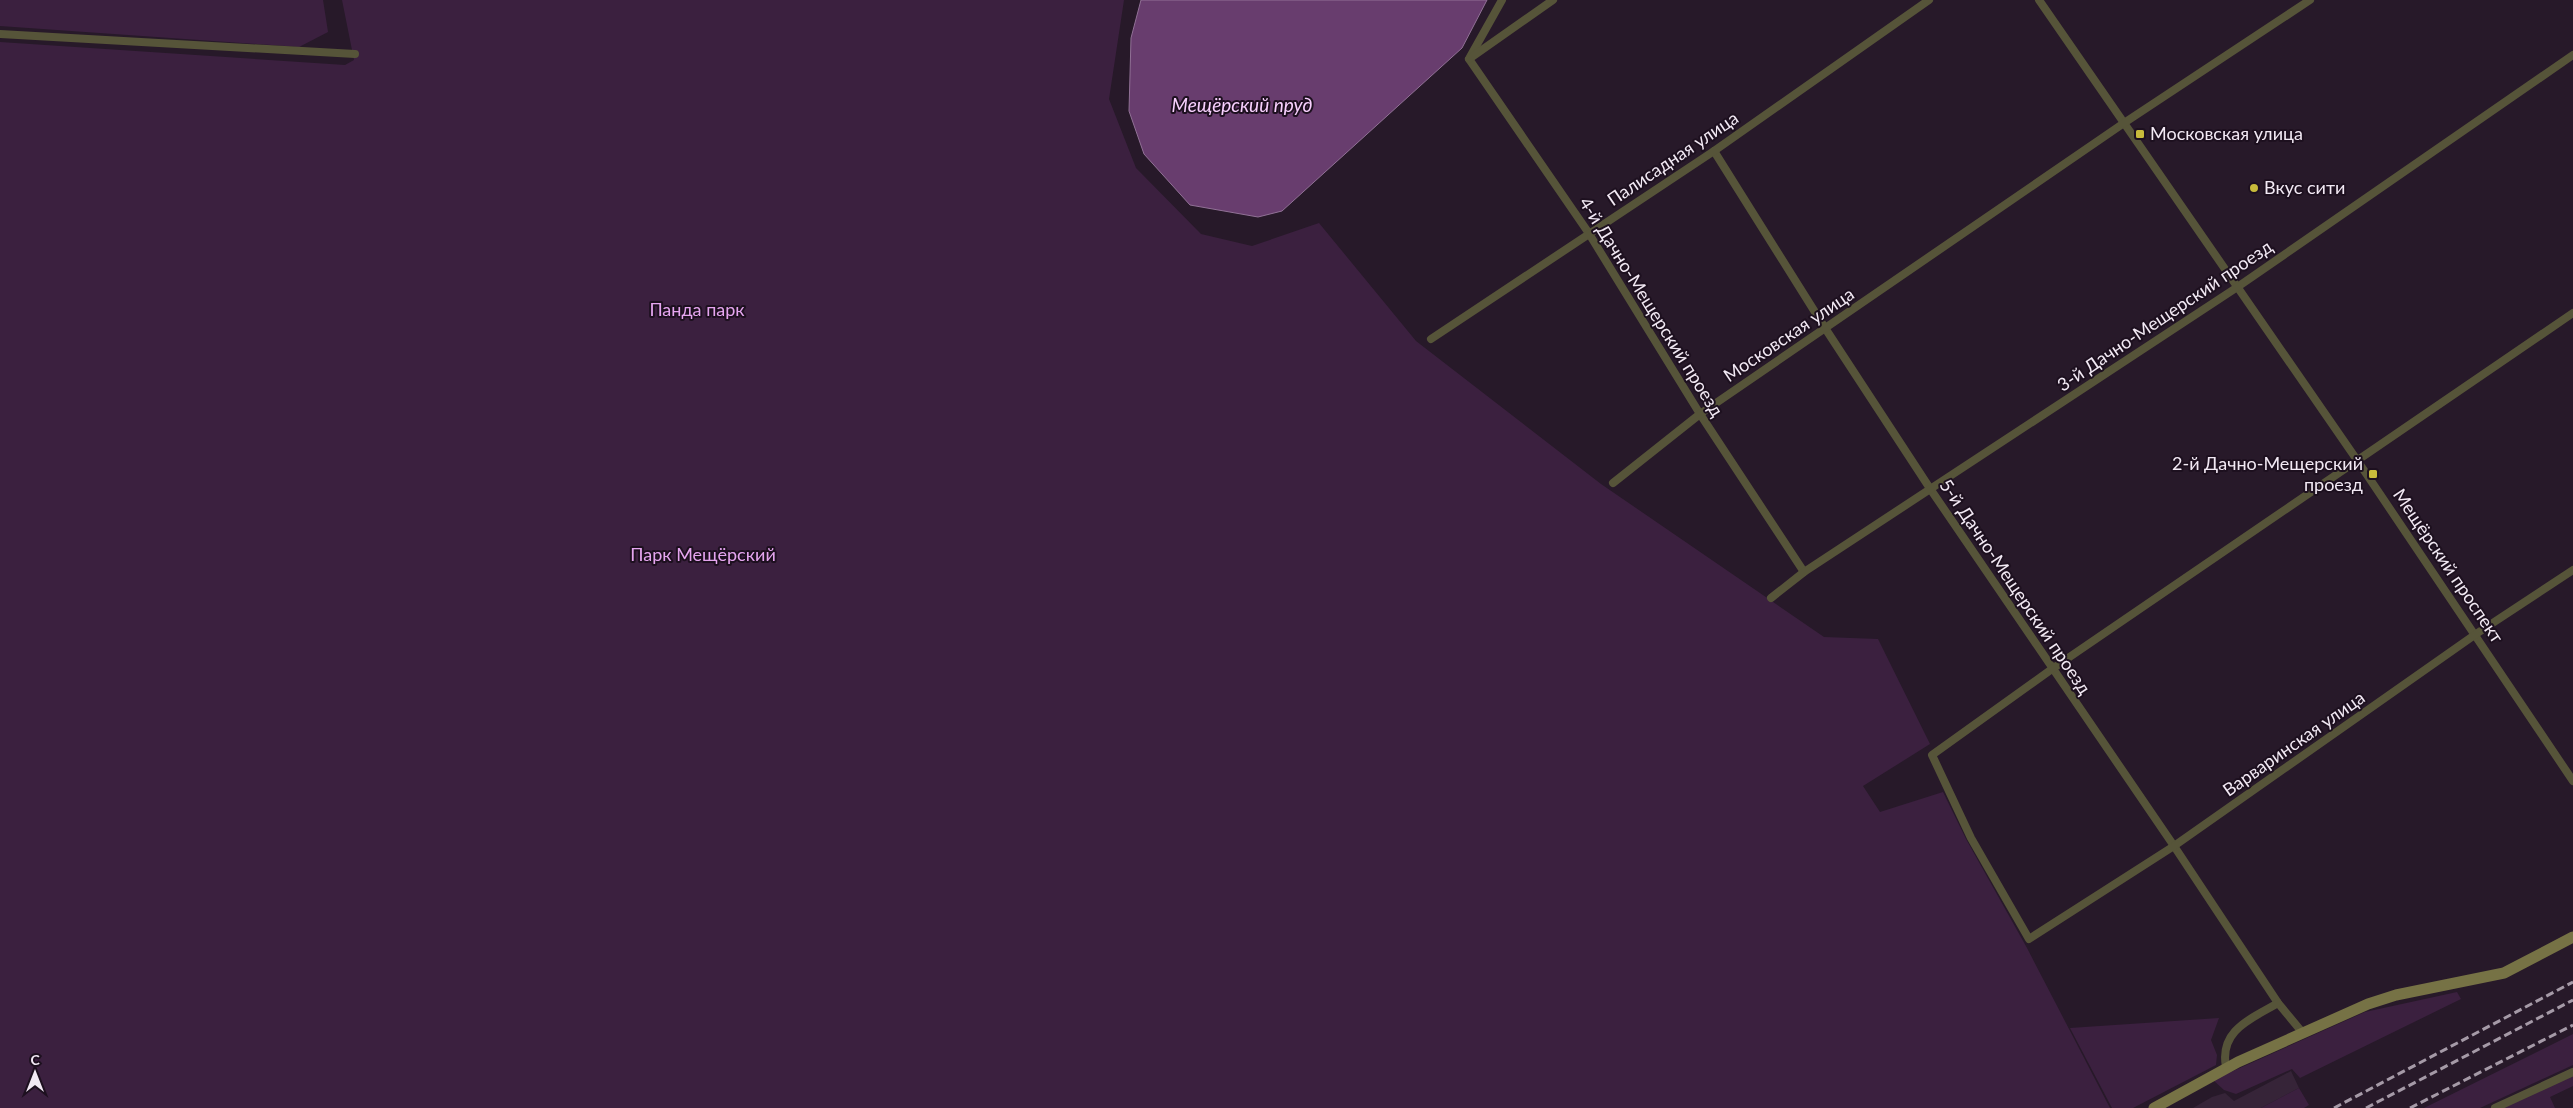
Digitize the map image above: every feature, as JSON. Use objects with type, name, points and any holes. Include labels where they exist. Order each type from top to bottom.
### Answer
[{"type":"street","points":[[1469,59],[1502,0]]},
{"type":"street","points":[[1469,59],[1553,0]]},
{"type":"street","name":"Палисадная улица","points":[[1431,339],[1588,232],[1714,150],[1929,0]]},
{"type":"street","name":"Мещёрский проспект","points":[[2039,0],[2476,634],[2573,781]]},
{"type":"street","name":"Московская улица","points":[[1613,483],[1700,414],[2124,123],[2310,0]]},
{"type":"street","points":[[0,34],[354,54]]},
{"type":"street","name":"3-й Дачно-Мещерский проезд","points":[[1771,598],[1804,572],[2236,288],[2573,55]]},
{"type":"street","name":"4-й Дачно-Мещерский проезд","points":[[1469,59],[1588,232],[1700,414],[1804,572]]},
{"type":"street","name":"5-й Дачно-Мещерский проезд","points":[[1714,150],[1931,490],[2174,846],[2278,1003],[2302,1032]]},
{"type":"street","points":[[2052,669],[2573,313]]},
{"type":"street","name":"Варваринская улица","points":[[2052,669],[1932,755],[1971,838],[2029,940],[2174,846],[2476,634],[2573,570]]},
{"type":"street","points":[[2154,1108],[2226,1068],[2302,1032],[2396,995],[2504,973],[2573,937]]},
{"type":"street","points":[[2226,1068],[2225,1046],[2231,1035],[2246,1022],[2278,1003]]},
{"type":"street","points":[[2495,1108],[2573,1072]]},
{"type":"shaded area","points":[[2291,1071],[2299,1088],[2261,1108],[2193,1108],[2212,1097],[2225,1093],[2234,1101]]},
{"type":"green space","points":[[0,0],[323,0],[328,32],[299,47],[0,26]]},
{"type":"green space","name":"Парк Мещёрский","points":[[342,0],[1124,0],[1109,99],[1136,168],[1201,234],[1252,246],[1319,223],[1416,341],[1601,484],[1824,637],[1878,639],[1930,744],[1863,786],[1880,812],[1943,792],[1966,839],[2027,948],[2110,1108],[0,1108],[0,42],[345,65],[354,60]]},
{"type":"green space","points":[[2457,992],[2461,999],[2300,1078],[2292,1069],[2236,1094],[2224,1090],[2213,1080],[2365,1012]]},
{"type":"green space","points":[[2219,1018],[2211,1040],[2217,1055],[2216,1065],[2133,1108],[2112,1108],[2070,1028]]},
{"type":"green space","points":[[2573,1034],[2573,1065],[2480,1108],[2424,1108]]},
{"type":"green space","points":[[2573,1072],[2573,1086],[2550,1097],[2555,1108],[2495,1108]]},
{"type":"green space","points":[[2299,1088],[2309,1105],[2304,1108],[2261,1108]]},
{"type":"water","name":"Мещёрский пруд","points":[[1141,0],[1487,0],[1462,48],[1282,211],[1258,217],[1190,205],[1144,154],[1129,111],[1131,38]]},
{"type":"railway","points":[[2334,1108],[2573,982]]},
{"type":"railway","points":[[2366,1108],[2573,1000]]},
{"type":"railway","points":[[2410,1108],[2573,1025]]},
{"type":"place","name":"Московская улица","points":[[2140,134]]},
{"type":"place","name":"Вкус сити","points":[[2254,188]]},
{"type":"place","name":"2-й Дачно-Мещерский проезд","points":[[2373,474]]},
{"type":"park label","name":"Панда парк","points":[[697,310]]}]
